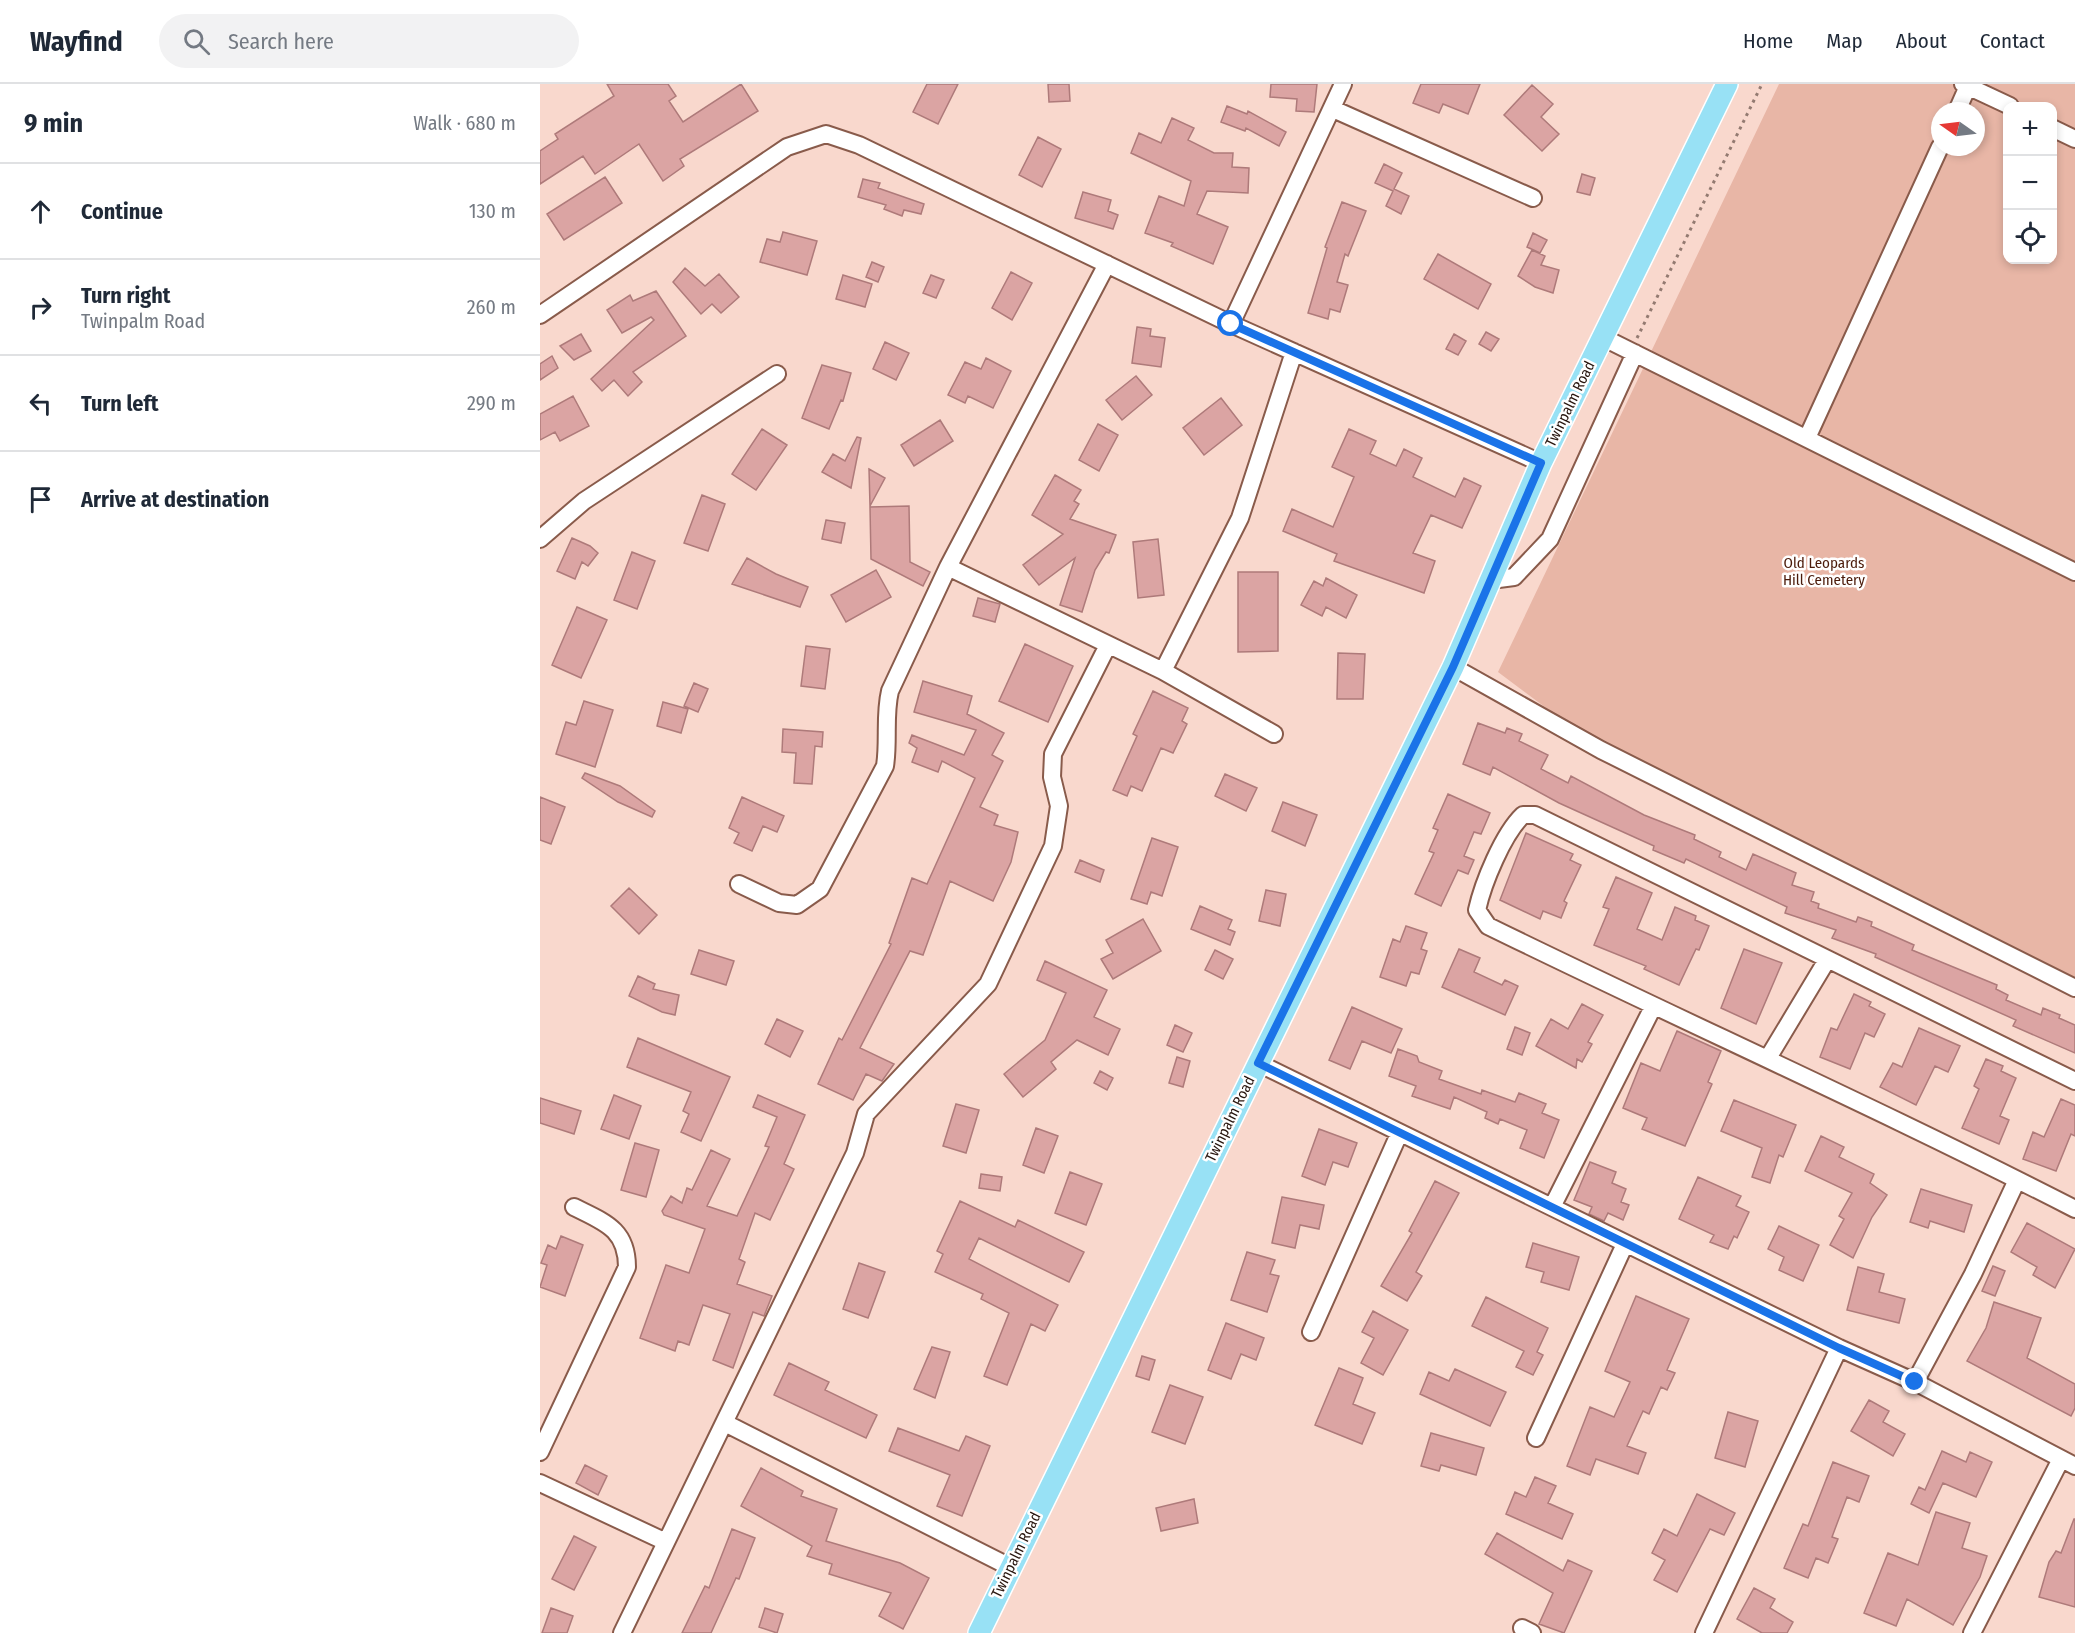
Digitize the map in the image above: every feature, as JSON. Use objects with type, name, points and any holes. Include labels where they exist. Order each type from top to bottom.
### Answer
[{"type":"main road","name":"Twinpalm Road","points":[[979,1633],[1453,667],[1541,463],[1727,84]]},
{"type":"street","points":[[1231,324],[1343,84]]},
{"type":"street","points":[[1960,102],[1966,85],[2003,103]]},
{"type":"street","points":[[1333,109],[1533,198]]},
{"type":"street","points":[[2057,130],[2075,139]]},
{"type":"street","points":[[540,315],[787,147],[826,134],[859,145],[1231,324],[1541,463]]},
{"type":"street","points":[[1807,438],[1936,156]]},
{"type":"street","points":[[739,884],[779,903],[797,905],[820,889],[885,766],[888,750],[886,707],[890,691],[948,567],[1107,264]]},
{"type":"street","points":[[1602,337],[2075,572]]},
{"type":"street","points":[[1163,671],[1240,518],[1294,352]]},
{"type":"street","points":[[1491,580],[1514,576],[1550,539],[1633,352]]},
{"type":"street","points":[[540,539],[584,501],[777,374]]},
{"type":"street","points":[[948,567],[1163,671],[1274,734]]},
{"type":"street","points":[[622,1633],[855,1153],[866,1114],[988,984],[1053,846],[1059,806],[1052,777],[1053,754],[1108,645]]},
{"type":"street","points":[[1453,667],[1601,750],[2075,988]]},
{"type":"street","points":[[2075,1081],[1535,815],[1522,815],[1513,824],[1480,895],[1477,910],[1488,926],[1653,1007],[1768,1058],[2075,1209]]},
{"type":"street","points":[[1768,1058],[1827,960]]},
{"type":"street","points":[[1552,1207],[1653,1007]]},
{"type":"street","points":[[1258,1063],[1839,1348],[1915,1382],[2068,1462],[1972,1633]]},
{"type":"street","points":[[1311,1332],[1399,1134]]},
{"type":"street","points":[[1915,1382],[1973,1274],[2017,1180]]},
{"type":"street","points":[[540,1452],[627,1267],[627,1248],[617,1232],[602,1221],[574,1207]]},
{"type":"street","points":[[1536,1438],[1625,1244]]},
{"type":"street","points":[[1704,1633],[1839,1348]]},
{"type":"street","points":[[724,1423],[1010,1567]]},
{"type":"street","points":[[540,1483],[666,1542]]},
{"type":"path","points":[[1633,352],[1762,84]]},
{"type":"green space","name":"Old Leopards Hill Cemetery","points":[[1779,84],[2075,84],[2075,981],[1565,722],[1498,672]]},
{"type":"building","points":[[607,84],[668,84],[676,96],[669,101],[683,122],[741,84],[758,111],[680,159],[684,166],[663,181],[639,144],[595,174],[583,156],[540,184],[540,151],[558,139],[555,134],[614,96]]},
{"type":"building","points":[[927,84],[958,84],[938,124],[913,112]]},
{"type":"building","points":[[1048,84],[1069,84],[1070,101],[1049,102]]},
{"type":"building","points":[[1271,84],[1317,84],[1314,112],[1296,111],[1297,99],[1270,97]]},
{"type":"building","points":[[1421,84],[1480,84],[1468,114],[1443,104],[1439,113],[1413,103]]},
{"type":"building","points":[[1532,85],[1553,104],[1541,117],[1559,134],[1542,151],[1504,115]]},
{"type":"building","points":[[1227,106],[1247,114],[1248,111],[1286,132],[1279,146],[1246,128],[1245,131],[1221,122]]},
{"type":"building","points":[[1172,118],[1194,128],[1188,140],[1214,153],[1233,153],[1232,167],[1249,168],[1248,193],[1207,191],[1197,214],[1228,227],[1213,264],[1171,246],[1173,243],[1145,233],[1159,196],[1184,206],[1191,181],[1131,153],[1139,133],[1161,143]]},
{"type":"building","points":[[1038,137],[1061,149],[1042,187],[1019,175]]},
{"type":"building","points":[[1384,164],[1402,173],[1394,189],[1409,196],[1401,214],[1386,206],[1393,191],[1375,183]]},
{"type":"building","points":[[1582,174],[1595,178],[1590,195],[1577,192]]},
{"type":"building","points":[[605,177],[622,203],[564,240],[547,214]]},
{"type":"building","points":[[863,179],[880,183],[878,188],[924,204],[921,214],[904,210],[902,216],[884,209],[886,205],[858,197]]},
{"type":"building","points":[[1083,192],[1111,200],[1108,211],[1118,215],[1113,229],[1075,218]]},
{"type":"building","points":[[1342,202],[1366,211],[1348,256],[1345,254],[1337,282],[1348,285],[1340,312],[1330,309],[1328,319],[1308,313],[1327,248],[1325,247]]},
{"type":"building","points":[[783,232],[817,241],[807,275],[760,262],[767,239],[780,242]]},
{"type":"building","points":[[1533,233],[1547,240],[1540,253],[1527,247]]},
{"type":"building","points":[[1532,250],[1545,256],[1541,265],[1559,270],[1553,293],[1535,287],[1518,276]]},
{"type":"building","points":[[1438,254],[1491,284],[1478,309],[1424,279]]},
{"type":"building","points":[[872,262],[884,267],[878,282],[866,277]]},
{"type":"building","points":[[685,268],[705,286],[719,274],[739,297],[721,313],[712,304],[701,314],[673,282]]},
{"type":"building","points":[[1011,272],[1032,283],[1012,320],[992,308]]},
{"type":"building","points":[[843,275],[872,284],[865,307],[836,299]]},
{"type":"building","points":[[931,275],[944,280],[936,298],[923,293]]},
{"type":"building","points":[[656,291],[686,336],[633,372],[642,382],[628,396],[614,380],[602,391],[591,379],[654,320],[651,317],[622,333],[607,310],[630,295],[633,301]]},
{"type":"building","points":[[1137,327],[1151,329],[1150,336],[1165,338],[1161,367],[1132,363]]},
{"type":"building","points":[[1486,332],[1499,339],[1491,351],[1479,344]]},
{"type":"building","points":[[581,334],[591,351],[574,360],[560,346]]},
{"type":"building","points":[[1454,334],[1466,341],[1458,355],[1446,349]]},
{"type":"building","points":[[885,342],[909,353],[896,380],[873,369]]},
{"type":"building","points":[[552,356],[558,368],[540,380],[540,364]]},
{"type":"building","points":[[986,358],[1011,371],[993,408],[968,396],[965,403],[948,395],[965,362],[981,369]]},
{"type":"building","points":[[822,365],[851,373],[843,401],[841,400],[829,429],[802,418]]},
{"type":"building","points":[[1136,376],[1152,395],[1122,420],[1106,400]]},
{"type":"building","points":[[573,396],[589,426],[560,441],[555,432],[540,440],[540,414]]},
{"type":"building","points":[[1221,398],[1242,425],[1204,455],[1183,428]]},
{"type":"building","points":[[940,420],[953,441],[914,466],[901,445]]},
{"type":"building","points":[[1098,424],[1118,435],[1099,471],[1079,460]]},
{"type":"building","points":[[762,429],[787,445],[756,490],[732,474]]},
{"type":"building","points":[[1349,429],[1376,441],[1370,454],[1396,466],[1404,449],[1422,458],[1413,477],[1455,497],[1464,478],[1481,486],[1462,528],[1431,515],[1413,553],[1435,561],[1424,593],[1334,561],[1337,554],[1283,531],[1292,509],[1333,527],[1354,477],[1332,467]]},
{"type":"building","points":[[857,437],[861,438],[851,488],[822,472],[833,454],[845,461]]},
{"type":"building","points":[[869,469],[885,478],[870,506]]},
{"type":"building","points":[[1055,475],[1081,490],[1074,501],[1079,504],[1070,519],[1116,535],[1109,553],[1106,552],[1095,570],[1082,612],[1060,605],[1075,558],[1039,585],[1023,565],[1063,534],[1032,515]]},
{"type":"building","points":[[702,495],[725,504],[708,551],[684,543]]},
{"type":"building","points":[[909,506],[910,562],[930,572],[923,586],[871,559],[870,507]]},
{"type":"building","points":[[826,520],[845,523],[841,543],[822,539]]},
{"type":"building","points":[[572,538],[590,546],[598,553],[588,566],[582,562],[575,579],[557,571]]},
{"type":"building","points":[[1158,539],[1164,595],[1138,598],[1133,542]]},
{"type":"building","points":[[632,552],[655,561],[637,609],[614,600]]},
{"type":"building","points":[[747,558],[776,574],[808,587],[800,607],[732,584]]},
{"type":"building","points":[[876,570],[891,597],[846,622],[831,595]]},
{"type":"building","points":[[1238,572],[1278,572],[1278,651],[1238,652]]},
{"type":"building","points":[[1326,578],[1357,595],[1346,618],[1326,607],[1322,616],[1301,605],[1314,581],[1323,586]]},
{"type":"building","points":[[978,598],[1000,604],[995,622],[973,616]]},
{"type":"building","points":[[577,607],[607,620],[581,678],[552,665]]},
{"type":"building","points":[[1025,644],[1073,666],[1048,722],[999,701]]},
{"type":"building","points":[[806,646],[830,649],[825,689],[801,686]]},
{"type":"building","points":[[1338,653],[1365,654],[1363,699],[1337,699]]},
{"type":"building","points":[[923,681],[972,696],[967,714],[1004,733],[992,755],[1003,761],[980,807],[998,815],[994,825],[1018,832],[1011,862],[993,901],[950,881],[923,955],[910,951],[860,1048],[894,1064],[882,1081],[866,1074],[853,1100],[818,1084],[839,1038],[842,1040],[891,944],[889,943],[912,878],[927,884],[975,778],[942,761],[938,772],[912,762],[917,748],[909,743],[912,735],[964,755],[976,730],[914,712]]},
{"type":"building","points":[[694,683],[708,689],[698,712],[684,706]]},
{"type":"building","points":[[1153,691],[1188,708],[1182,721],[1187,724],[1173,753],[1161,748],[1142,791],[1131,786],[1127,796],[1113,790],[1137,736],[1133,734]]},
{"type":"building","points":[[584,701],[613,710],[595,767],[556,754],[566,722],[576,725]]},
{"type":"building","points":[[663,702],[688,709],[681,733],[657,726]]},
{"type":"building","points":[[1478,723],[1505,733],[1507,728],[1522,734],[1519,741],[1548,755],[1541,769],[1568,783],[1571,776],[1644,815],[1695,835],[1694,839],[1721,852],[1719,857],[1746,870],[1753,854],[1796,873],[1792,885],[1814,892],[1811,901],[1819,904],[1818,908],[1856,922],[1858,917],[1872,922],[1871,926],[1914,945],[1912,950],[1997,985],[1996,989],[2008,995],[2006,1000],[2041,1015],[2043,1008],[2060,1015],[2059,1018],[2075,1025],[2075,1053],[2013,1026],[2016,1020],[1875,957],[1876,954],[1832,938],[1836,930],[1785,913],[1787,907],[1686,859],[1684,863],[1653,850],[1654,846],[1559,803],[1493,767],[1490,775],[1463,764]]},
{"type":"building","points":[[783,729],[823,732],[822,747],[815,746],[812,784],[794,783],[796,753],[782,752]]},
{"type":"building","points":[[585,773],[620,786],[655,811],[652,817],[618,802],[582,778]]},
{"type":"building","points":[[1225,774],[1257,788],[1246,811],[1215,796]]},
{"type":"building","points":[[1448,794],[1490,813],[1481,834],[1474,832],[1464,856],[1474,860],[1468,874],[1458,870],[1441,906],[1415,894],[1434,853],[1429,851],[1438,830],[1433,828]]},
{"type":"building","points":[[540,797],[565,807],[551,844],[540,840]]},
{"type":"building","points":[[742,797],[784,816],[777,832],[763,826],[752,851],[734,843],[739,833],[729,828]]},
{"type":"building","points":[[1283,802],[1317,815],[1305,846],[1272,831]]},
{"type":"building","points":[[1526,833],[1573,854],[1570,860],[1581,865],[1564,901],[1567,903],[1561,918],[1543,911],[1540,919],[1500,900]]},
{"type":"building","points":[[1152,838],[1178,847],[1162,896],[1151,892],[1147,904],[1131,899]]},
{"type":"building","points":[[1080,860],[1104,870],[1100,882],[1075,872]]},
{"type":"building","points":[[1616,877],[1652,893],[1637,929],[1662,940],[1675,907],[1696,916],[1695,920],[1709,926],[1699,950],[1696,949],[1679,985],[1644,969],[1646,966],[1594,945],[1609,909],[1603,907]]},
{"type":"building","points":[[629,888],[657,915],[639,934],[611,906]]},
{"type":"building","points":[[1266,890],[1286,894],[1280,926],[1259,921]]},
{"type":"building","points":[[1200,906],[1232,920],[1228,929],[1235,932],[1230,945],[1191,929]]},
{"type":"building","points":[[1143,919],[1161,951],[1113,979],[1101,959],[1113,953],[1106,940]]},
{"type":"building","points":[[1406,926],[1427,933],[1421,949],[1427,951],[1419,974],[1411,972],[1406,986],[1380,977],[1393,939],[1400,942]]},
{"type":"building","points":[[1459,949],[1480,958],[1474,972],[1502,985],[1505,980],[1518,986],[1505,1015],[1442,987]]},
{"type":"building","points":[[1744,949],[1782,963],[1756,1024],[1721,1008]]},
{"type":"building","points":[[699,950],[734,961],[726,985],[691,974]]},
{"type":"building","points":[[1215,950],[1233,959],[1223,979],[1205,970]]},
{"type":"building","points":[[1045,961],[1107,990],[1094,1017],[1120,1029],[1108,1055],[1077,1040],[1051,1062],[1056,1069],[1023,1097],[1004,1074],[1045,1040],[1066,993],[1037,980]]},
{"type":"building","points":[[638,976],[655,984],[653,989],[679,995],[675,1015],[662,1012],[629,996]]},
{"type":"building","points":[[1854,994],[1871,1002],[1869,1006],[1885,1014],[1874,1037],[1865,1033],[1850,1069],[1820,1057],[1831,1028],[1837,1030]]},
{"type":"building","points":[[1582,1004],[1603,1015],[1588,1042],[1592,1044],[1582,1062],[1577,1059],[1576,1068],[1536,1046],[1551,1019],[1568,1029]]},
{"type":"building","points":[[1352,1007],[1402,1029],[1391,1053],[1362,1041],[1350,1069],[1329,1060]]},
{"type":"building","points":[[777,1019],[803,1031],[790,1057],[765,1044]]},
{"type":"building","points":[[1175,1025],[1192,1033],[1183,1052],[1167,1045]]},
{"type":"building","points":[[1515,1027],[1530,1033],[1522,1055],[1507,1049]]},
{"type":"building","points":[[1919,1028],[1960,1046],[1948,1072],[1935,1066],[1916,1105],[1880,1087],[1893,1063],[1902,1067]]},
{"type":"building","points":[[1677,1031],[1721,1051],[1708,1082],[1712,1084],[1685,1146],[1642,1129],[1647,1118],[1623,1108],[1641,1063],[1660,1071]]},
{"type":"building","points":[[638,1038],[730,1077],[701,1141],[681,1132],[689,1114],[683,1111],[691,1092],[627,1067]]},
{"type":"building","points":[[1398,1049],[1417,1056],[1419,1062],[1442,1071],[1439,1079],[1481,1094],[1482,1090],[1515,1102],[1519,1093],[1546,1104],[1542,1113],[1559,1120],[1544,1158],[1520,1148],[1527,1130],[1500,1119],[1498,1124],[1485,1118],[1487,1112],[1454,1097],[1450,1109],[1412,1096],[1416,1086],[1389,1076]]},
{"type":"building","points":[[1177,1057],[1190,1061],[1183,1087],[1169,1083]]},
{"type":"building","points":[[1986,1059],[2003,1066],[2001,1071],[2016,1078],[2000,1116],[2009,1120],[1999,1144],[1962,1128],[1979,1089],[1974,1086]]},
{"type":"building","points":[[1100,1071],[1113,1078],[1107,1090],[1094,1083]]},
{"type":"building","points":[[614,1095],[641,1106],[629,1139],[601,1129]]},
{"type":"building","points":[[758,1095],[805,1115],[784,1164],[794,1169],[770,1220],[755,1213],[739,1259],[745,1262],[737,1284],[772,1296],[764,1316],[753,1312],[733,1368],[713,1360],[730,1314],[703,1305],[689,1345],[678,1341],[675,1351],[640,1338],[666,1265],[689,1273],[705,1229],[664,1215],[662,1211],[671,1196],[682,1203],[687,1188],[692,1190],[711,1150],[730,1159],[707,1206],[737,1216],[769,1147],[765,1146],[777,1117],[753,1107]]},
{"type":"building","points":[[540,1098],[581,1111],[574,1134],[540,1123]]},
{"type":"building","points":[[2061,1099],[2075,1105],[2075,1136],[2071,1134],[2056,1171],[2023,1159],[2033,1132],[2044,1137]]},
{"type":"building","points":[[1734,1100],[1796,1125],[1783,1157],[1779,1155],[1770,1183],[1752,1177],[1762,1148],[1721,1131]]},
{"type":"building","points":[[956,1104],[979,1110],[966,1153],[943,1146]]},
{"type":"building","points":[[1036,1128],[1058,1136],[1044,1173],[1023,1165]]},
{"type":"building","points":[[1319,1129],[1357,1143],[1348,1167],[1333,1162],[1325,1185],[1302,1176]]},
{"type":"building","points":[[1821,1136],[1844,1147],[1839,1157],[1874,1174],[1870,1183],[1887,1195],[1872,1217],[1853,1258],[1830,1245],[1844,1219],[1839,1216],[1852,1193],[1805,1171]]},
{"type":"building","points":[[635,1143],[659,1150],[646,1197],[621,1190]]},
{"type":"building","points":[[1590,1162],[1616,1172],[1612,1183],[1626,1189],[1621,1202],[1629,1205],[1623,1220],[1608,1213],[1604,1221],[1589,1214],[1592,1207],[1574,1200]]},
{"type":"building","points":[[1070,1172],[1102,1184],[1086,1225],[1055,1213]]},
{"type":"building","points":[[981,1174],[1002,1177],[1000,1191],[979,1188]]},
{"type":"building","points":[[1698,1177],[1741,1196],[1736,1206],[1749,1212],[1737,1238],[1734,1236],[1728,1249],[1710,1242],[1714,1235],[1679,1219]]},
{"type":"building","points":[[1435,1181],[1459,1193],[1416,1272],[1422,1276],[1407,1301],[1381,1286],[1412,1233],[1409,1231]]},
{"type":"building","points":[[1921,1189],[1972,1205],[1964,1232],[1930,1221],[1928,1228],[1910,1222]]},
{"type":"building","points":[[1282,1197],[1324,1205],[1319,1229],[1300,1225],[1295,1248],[1272,1243]]},
{"type":"building","points":[[960,1201],[1015,1227],[1018,1220],[1084,1252],[1069,1282],[979,1238],[969,1259],[1058,1305],[1045,1331],[1031,1324],[1007,1385],[984,1376],[1009,1313],[981,1299],[983,1294],[935,1272],[943,1254],[937,1251]]},
{"type":"building","points":[[2027,1223],[2075,1249],[2055,1288],[2033,1275],[2037,1267],[2011,1252]]},
{"type":"building","points":[[1779,1226],[1819,1245],[1803,1281],[1779,1270],[1784,1257],[1768,1249]]},
{"type":"building","points":[[561,1236],[583,1245],[565,1296],[540,1287],[547,1265],[541,1263],[548,1245],[556,1249]]},
{"type":"building","points":[[1533,1243],[1579,1257],[1569,1290],[1541,1282],[1544,1272],[1526,1267]]},
{"type":"building","points":[[1247,1252],[1275,1260],[1270,1274],[1279,1276],[1267,1312],[1231,1300]]},
{"type":"building","points":[[859,1263],[885,1272],[868,1318],[843,1309]]},
{"type":"building","points":[[1993,1266],[2005,1271],[1995,1296],[1982,1291]]},
{"type":"building","points":[[1858,1267],[1884,1274],[1879,1292],[1905,1299],[1899,1323],[1847,1310]]},
{"type":"building","points":[[1636,1296],[1689,1319],[1667,1370],[1675,1373],[1667,1390],[1661,1387],[1649,1414],[1643,1411],[1627,1446],[1646,1453],[1638,1474],[1596,1459],[1590,1475],[1567,1466],[1590,1407],[1614,1417],[1630,1382],[1605,1371]]},
{"type":"building","points":[[1486,1297],[1548,1328],[1537,1352],[1543,1355],[1533,1375],[1516,1367],[1524,1351],[1472,1326]]},
{"type":"building","points":[[1994,1302],[2041,1318],[2027,1358],[2075,1384],[2075,1408],[2071,1416],[1967,1361],[1986,1328]]},
{"type":"building","points":[[1373,1311],[1408,1330],[1383,1375],[1361,1363],[1374,1338],[1362,1332]]},
{"type":"building","points":[[1226,1323],[1264,1338],[1256,1360],[1241,1354],[1231,1379],[1208,1370]]},
{"type":"building","points":[[932,1347],[950,1352],[935,1398],[914,1389]]},
{"type":"building","points":[[1142,1356],[1155,1360],[1149,1380],[1136,1376]]},
{"type":"building","points":[[789,1363],[829,1382],[825,1390],[877,1415],[866,1438],[774,1395]]},
{"type":"building","points":[[1339,1368],[1363,1378],[1353,1404],[1375,1413],[1362,1444],[1315,1425]]},
{"type":"building","points":[[1455,1369],[1506,1392],[1490,1426],[1420,1394],[1429,1372],[1449,1381]]},
{"type":"building","points":[[1170,1385],[1203,1397],[1185,1444],[1152,1432]]},
{"type":"building","points":[[1869,1400],[1889,1411],[1883,1422],[1905,1434],[1893,1456],[1851,1431]]},
{"type":"building","points":[[1728,1412],[1758,1421],[1745,1467],[1715,1458]]},
{"type":"building","points":[[898,1428],[959,1451],[966,1436],[990,1446],[962,1516],[937,1506],[950,1475],[889,1451]]},
{"type":"building","points":[[1431,1433],[1484,1448],[1476,1475],[1441,1465],[1439,1471],[1421,1466]]},
{"type":"building","points":[[1942,1451],[1966,1462],[1970,1452],[1992,1462],[1976,1497],[1943,1483],[1929,1513],[1911,1504],[1919,1487],[1925,1490]]},
{"type":"building","points":[[1833,1462],[1869,1476],[1859,1502],[1847,1497],[1832,1537],[1838,1539],[1828,1563],[1816,1558],[1808,1578],[1784,1568],[1803,1524],[1808,1526]]},
{"type":"building","points":[[585,1465],[607,1476],[598,1495],[576,1483]]},
{"type":"building","points":[[761,1468],[803,1491],[801,1496],[837,1509],[826,1541],[900,1563],[929,1578],[903,1629],[879,1616],[891,1593],[829,1574],[832,1564],[807,1556],[812,1546],[741,1506]]},
{"type":"building","points":[[1535,1477],[1556,1486],[1548,1503],[1573,1514],[1562,1539],[1506,1514],[1515,1492],[1526,1497]]},
{"type":"building","points":[[1697,1494],[1735,1513],[1724,1535],[1710,1529],[1677,1592],[1654,1580],[1665,1560],[1652,1553],[1664,1529],[1677,1536]]},
{"type":"building","points":[[1194,1499],[1198,1523],[1161,1531],[1156,1508]]},
{"type":"building","points":[[1936,1512],[1970,1523],[1962,1548],[1987,1556],[1980,1577],[1953,1625],[1907,1599],[1896,1626],[1864,1613],[1888,1553],[1918,1565]]},
{"type":"building","points":[[2074,1519],[2075,1607],[2039,1597],[2049,1562],[2056,1551],[2061,1553]]},
{"type":"building","points":[[732,1529],[755,1538],[739,1579],[736,1578],[711,1633],[682,1633],[705,1586],[709,1588]]},
{"type":"building","points":[[1497,1533],[1563,1571],[1568,1560],[1592,1571],[1564,1633],[1539,1624],[1553,1593],[1485,1554]]},
{"type":"building","points":[[574,1536],[596,1547],[574,1590],[552,1579]]},
{"type":"building","points":[[1754,1588],[1775,1599],[1770,1608],[1793,1622],[1787,1633],[1762,1633],[1737,1619]]},
{"type":"building","points":[[551,1608],[573,1616],[567,1633],[542,1633]]},
{"type":"building","points":[[765,1608],[783,1614],[777,1633],[759,1627]]},
{"type":"route","points":[[1231,324],[1541,463],[1453,667],[1258,1063],[1839,1348],[1915,1382]]}]
